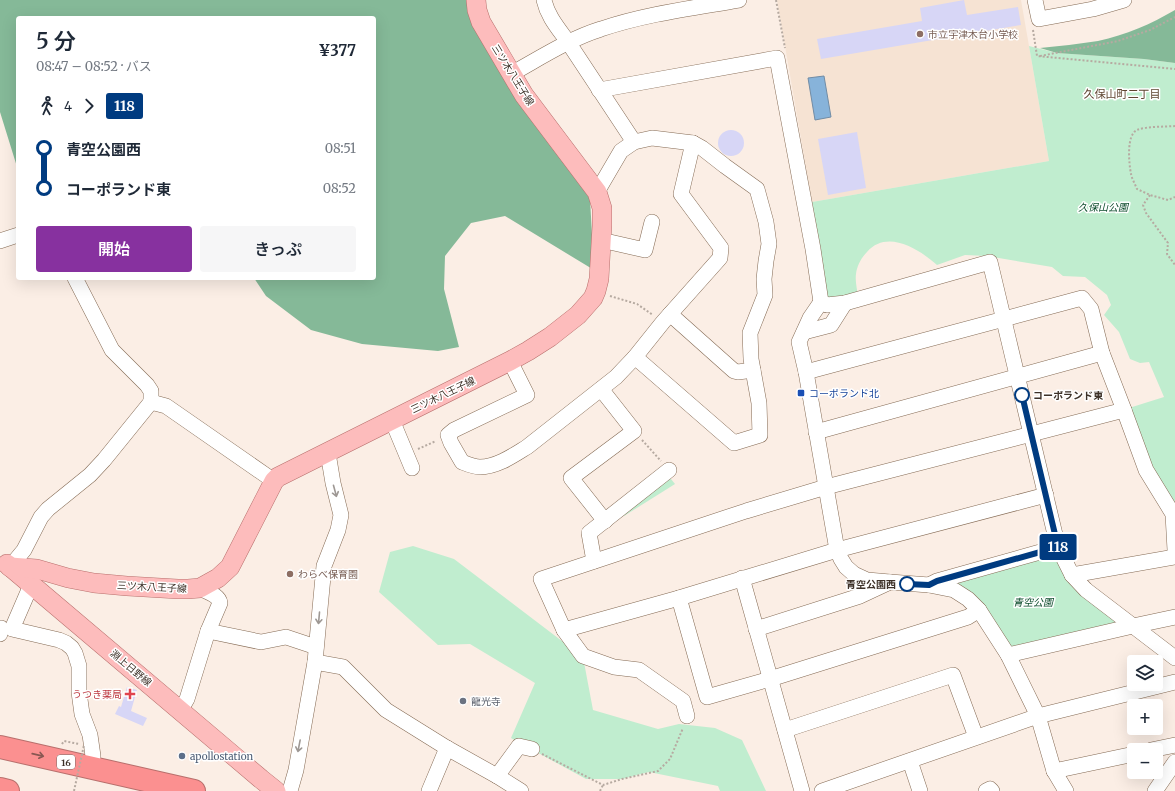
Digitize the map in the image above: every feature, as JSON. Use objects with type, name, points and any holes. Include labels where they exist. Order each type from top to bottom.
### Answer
[{"type":"highway","name":"16","points":[[0,747],[194,791]]},
{"type":"highway","points":[[133,777],[161,791]]},
{"type":"highway","points":[[0,790],[8,791]]},
{"type":"main road","name":"三ツ木八王子線","points":[[5,562],[94,583],[188,590],[200,588],[218,578],[230,567],[274,481],[278,477],[528,351],[578,315],[588,304],[596,291],[599,279],[602,208],[597,192],[524,95],[481,22],[477,10],[476,0]]},
{"type":"main road","name":"淵上日野線","points":[[5,562],[180,711],[263,787],[276,791]]},
{"type":"street","points":[[544,0],[546,10],[552,20],[634,142]]},
{"type":"street","points":[[511,74],[568,42],[600,29],[650,16],[739,0]]},
{"type":"street","points":[[1036,0],[1039,19],[1093,9],[1124,0]]},
{"type":"street","points":[[599,90],[777,58],[813,249],[821,302],[810,318],[799,342],[806,372],[837,550],[843,563],[854,574],[868,580],[929,585],[954,590],[968,599],[979,610],[1008,655],[1038,716],[1054,771],[1066,791]]},
{"type":"street","points":[[597,192],[621,151],[626,146],[634,142],[652,138],[693,143],[757,189],[766,222],[769,244],[764,279],[765,295],[750,333],[751,359],[759,403],[760,435],[734,444],[635,357]]},
{"type":"street","points":[[510,361],[527,395],[454,430],[448,435],[462,462],[479,467],[489,466],[515,455],[601,389],[616,377],[635,357],[720,258],[721,248],[681,194],[693,143]]},
{"type":"street","points":[[601,240],[645,250],[652,222]]},
{"type":"street","points":[[0,241],[16,236]]},
{"type":"street","points":[[821,302],[827,305],[845,303],[990,262],[1058,547],[1072,575],[1086,590],[1175,658]]},
{"type":"street","points":[[5,562],[24,550],[41,517],[48,509],[90,475],[151,402],[151,391],[147,385],[112,350],[76,280]]},
{"type":"street","points":[[806,372],[1082,298],[1091,309],[1102,353],[1146,470],[1173,514],[1175,550]]},
{"type":"street","points":[[804,332],[831,326],[845,303]]},
{"type":"street","points":[[667,318],[734,371],[738,372],[753,370]]},
{"type":"street","points":[[816,432],[1102,353]]},
{"type":"street","points":[[601,389],[634,431],[571,478],[605,521]]},
{"type":"street","points":[[151,402],[166,406],[274,481]]},
{"type":"street","points":[[687,716],[683,701],[639,670],[614,667],[583,656],[564,630],[541,579],[746,511],[826,487],[1124,410]]},
{"type":"street","points":[[392,420],[409,462]]},
{"type":"street","points":[[290,791],[296,770],[316,654],[324,566],[338,530],[341,516],[328,453]]},
{"type":"street","points":[[594,561],[589,533],[669,470]]},
{"type":"street","points":[[564,630],[679,598],[837,550],[1046,495]]},
{"type":"street","points":[[929,585],[937,581],[1058,547]]},
{"type":"street","points":[[1072,575],[1175,557]]},
{"type":"street","points":[[742,578],[802,791]]},
{"type":"street","points":[[756,629],[860,596],[890,582]]},
{"type":"street","points":[[31,585],[3,630],[59,640],[66,643],[76,653],[79,666],[79,692],[82,714],[90,734],[93,756],[92,767]]},
{"type":"street","points":[[180,711],[187,699],[208,631],[220,603],[218,597],[200,588]]},
{"type":"street","points":[[679,598],[707,697],[770,679],[968,617],[979,610]]},
{"type":"street","points":[[1008,655],[1175,617]]},
{"type":"street","points":[[208,631],[261,642],[286,637],[343,667],[386,710],[499,782],[521,791]]},
{"type":"street","points":[[785,730],[953,676],[976,737]]},
{"type":"street","points":[[822,791],[1038,716],[1175,682]]},
{"type":"street","points":[[1163,748],[1175,745]]},
{"type":"street","points":[[499,782],[519,746],[532,749]]},
{"type":"street","points":[[429,791],[447,748]]},
{"type":"street","points":[[1054,771],[1127,755]]},
{"type":"street","points":[[910,761],[920,791]]},
{"type":"street","points":[[1155,791],[1175,762]]},
{"type":"street","points":[[986,791],[990,789],[992,791]]},
{"type":"path","points":[[1037,56],[1118,41],[1150,30],[1175,17]]},
{"type":"path","points":[[1032,27],[1037,56]]},
{"type":"path","points":[[1037,56],[1175,70]]},
{"type":"path","points":[[1175,126],[1146,128],[1136,131],[1130,137],[1129,148],[1131,174],[1137,189],[1150,195],[1168,200],[1175,197]]},
{"type":"path","points":[[1150,195],[1144,205],[1146,213],[1168,243],[1167,254],[1175,265]]},
{"type":"path","points":[[596,291],[637,304],[667,318]]},
{"type":"path","points":[[634,431],[669,470]]},
{"type":"path","points":[[409,462],[448,435]]},
{"type":"path","points":[[532,749],[603,785],[658,771],[670,759],[675,750],[687,716]]},
{"type":"path","points":[[62,745],[64,741],[84,745],[74,791]]},
{"type":"path","points":[[600,791],[603,785]]},
{"type":"shaded area","points":[[777,0],[1021,0],[1049,161],[812,202]]},
{"type":"green space","points":[[0,0],[473,0],[478,35],[590,199],[594,270],[505,216],[471,223],[445,256],[444,289],[459,347],[438,351],[362,344],[311,330],[266,296],[255,280],[376,280],[376,16],[16,16],[16,164],[0,112]]},
{"type":"green space","points":[[1175,10],[1175,63],[1144,59],[1057,53],[1040,48],[1108,39],[1157,20]]},
{"type":"green space","name":"久保山公園","points":[[1029,46],[1057,53],[1144,59],[1175,63],[1175,507],[1150,465],[1129,408],[1164,397],[1149,362],[1140,363],[1130,359],[1119,332],[1104,315],[1111,305],[1107,295],[1085,277],[1063,276],[1052,267],[987,256],[965,255],[937,265],[921,253],[903,244],[884,242],[875,245],[867,252],[857,268],[856,285],[858,296],[829,300],[826,297],[812,202],[1049,161]]},
{"type":"green space","points":[[666,473],[675,484],[624,516],[618,511]]},
{"type":"green space","points":[[413,546],[454,559],[583,657],[593,710],[658,729],[679,724],[715,728],[742,740],[766,791],[720,791],[718,786],[649,772],[622,779],[586,779],[511,738],[535,683],[470,644],[438,645],[379,592],[390,552]]},
{"type":"green space","name":"青空公園","points":[[1058,547],[1072,575],[1133,626],[1008,655],[979,610],[937,581]]},
{"type":"water","points":[[824,76],[831,117],[815,120],[808,78]]},
{"type":"building","points":[[964,0],[967,15],[1018,7],[1021,25],[821,59],[817,39],[922,21],[920,8]]},
{"type":"building","points":[[731,130],[740,134],[744,143],[740,152],[731,156],[722,152],[718,143],[722,134]]},
{"type":"building","points":[[857,132],[866,188],[828,195],[818,139]]},
{"type":"building","points":[[127,687],[137,690],[131,711],[147,718],[143,726],[115,714],[119,706],[121,707]]},
{"type":"bus line","name":"118","points":[[907,584],[929,585],[937,581],[1058,547],[1022,395]]},
{"type":"place","name":"市立宇津木台小学校","points":[[920,34]]},
{"type":"place","name":"コーポランド北","points":[[801,393]]},
{"type":"place","name":"コーポランド東","points":[[1022,395]]},
{"type":"place","name":"わらべ保育園","points":[[290,574]]},
{"type":"place","name":"青空公園西","points":[[907,584]]},
{"type":"place","name":"うつき薬局","points":[[130,694]]},
{"type":"place","name":"龍光寺","points":[[463,701]]},
{"type":"place","name":"apollostation","points":[[182,756]]},
{"type":"district","name":"久保山町二丁目","points":[[1122,94]]}]
